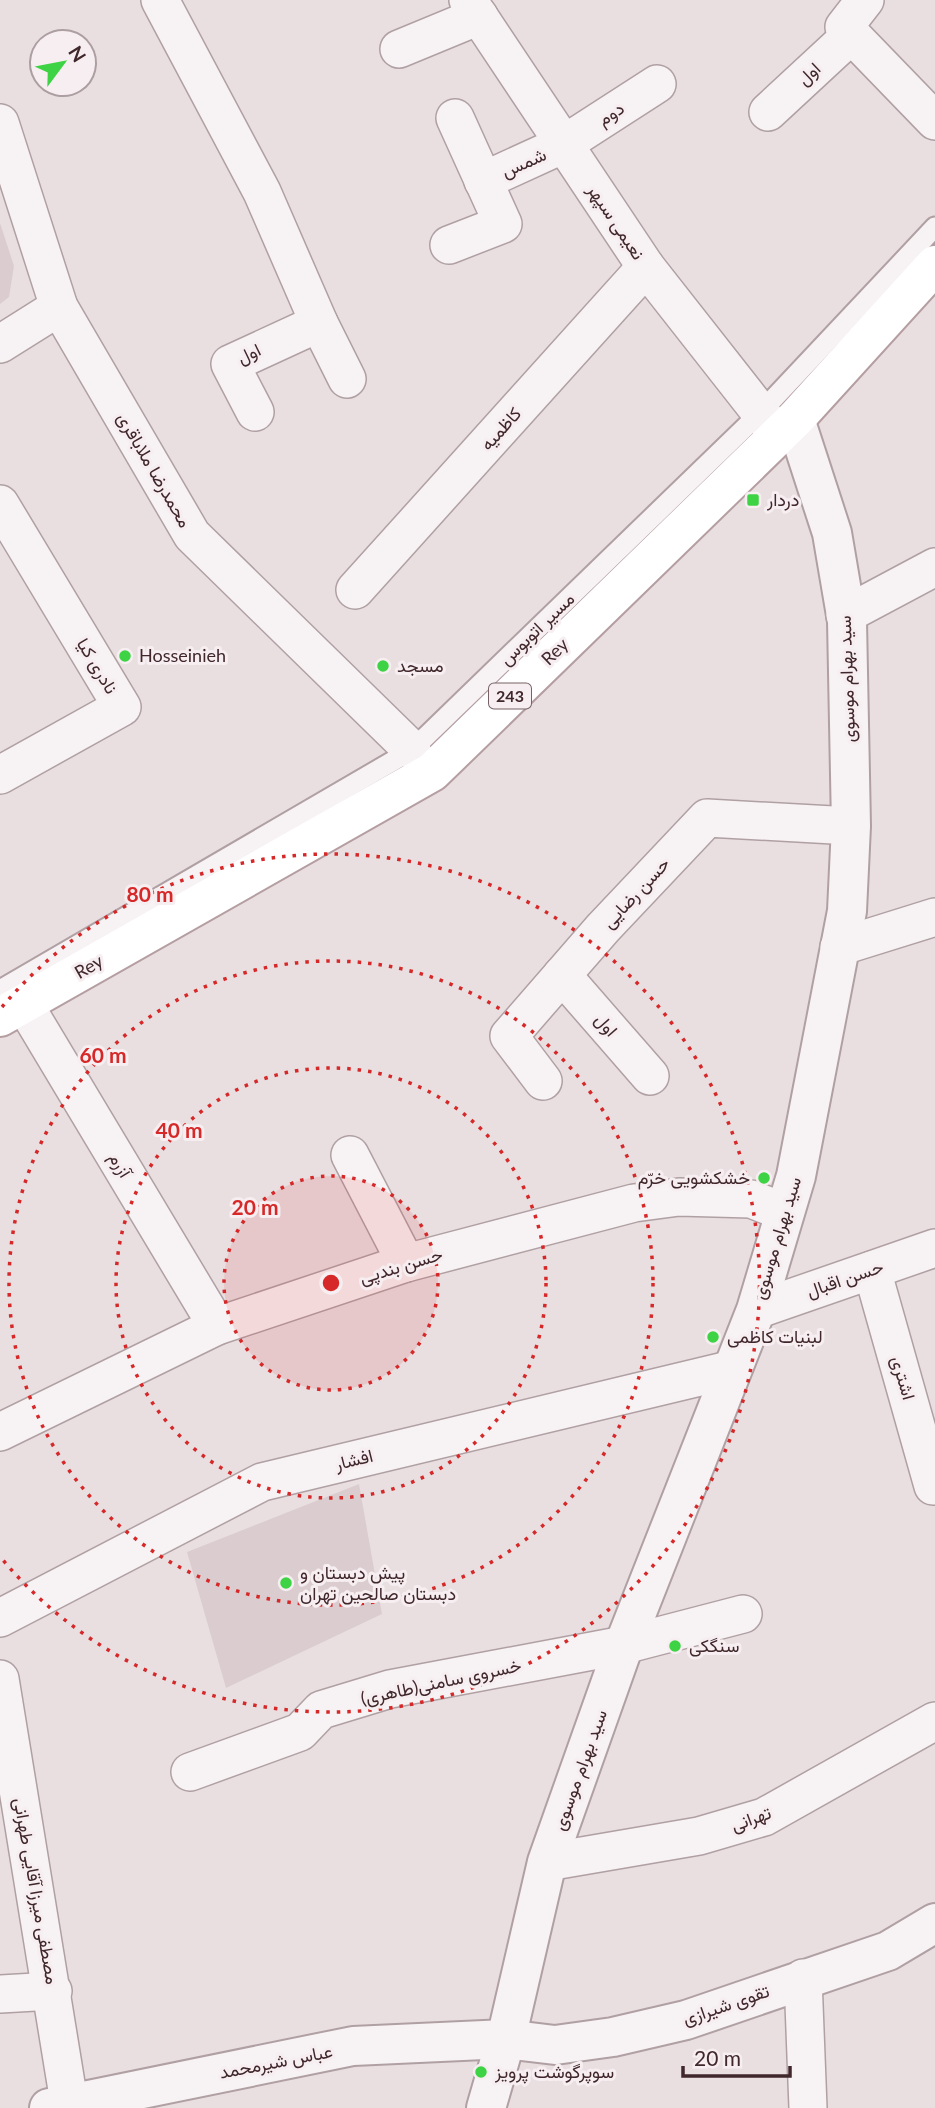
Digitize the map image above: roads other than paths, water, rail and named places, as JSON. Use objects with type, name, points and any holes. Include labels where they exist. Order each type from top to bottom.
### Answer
[{"type":"main road","name":"Rey","points":[[8,1004],[432,772],[935,265]]},
{"type":"street","points":[[160,0],[262,192],[319,323],[347,379]]},
{"type":"street","points":[[399,49],[473,8]]},
{"type":"street","name":"نعیمی سپهر","points":[[473,8],[646,267],[778,422]]},
{"type":"street","points":[[853,21],[935,121]]},
{"type":"street","name":"اول","points":[[768,112],[853,21]]},
{"type":"street","name":"دوم","points":[[564,144],[657,84]]},
{"type":"street","points":[[449,245],[503,224],[455,118]]},
{"type":"street","name":"محمدرضا ملاباقری","points":[[0,123],[59,307],[192,535],[412,750]]},
{"type":"street","name":"شمس","points":[[483,181],[564,144]]},
{"type":"street","name":"کاظمیه","points":[[355,590],[646,267]]},
{"type":"street","points":[[0,344],[59,307]]},
{"type":"street","name":"اول","points":[[255,412],[230,365],[319,323]]},
{"type":"street","name":"سید بهرام موسوی","points":[[486,2108],[506,2039],[547,1862],[624,1646],[755,1310],[796,1176],[846,911],[851,826],[845,615],[832,533],[778,422]]},
{"type":"street","name":"نادری کیا","points":[[0,504],[122,707],[0,775]]},
{"type":"street","points":[[845,615],[935,566]]},
{"type":"street","name":"حسن رضایی","points":[[542,1081],[509,1036],[707,818],[851,826]]},
{"type":"street","points":[[839,947],[935,917]]},
{"type":"street","name":"اول","points":[[562,975],[650,1076]]},
{"type":"street","name":"آزرم","points":[[8,1004],[217,1326]]},
{"type":"street","points":[[350,1155],[406,1263]]},
{"type":"street","name":"حسن بندپی","points":[[0,1432],[217,1326],[406,1263],[634,1203],[679,1197],[751,1199],[784,1212]]},
{"type":"street","name":"حسن اقبال","points":[[755,1310],[935,1248]]},
{"type":"street","name":"اشتری","points":[[873,1270],[933,1486]]},
{"type":"street","name":"افشار","points":[[0,1618],[262,1482],[733,1369]]},
{"type":"street","name":"خسروی سامنی(طاهری)","points":[[190,1772],[300,1732],[321,1710],[390,1689],[624,1646],[743,1614]]},
{"type":"street","name":"مصطفی میرزا آقایی طهرانی","points":[[0,1679],[53,1991],[63,2106]]},
{"type":"street","name":"تهرانی","points":[[547,1862],[699,1836],[764,1817],[935,1721]]},
{"type":"street","name":"تقوی شیرازی","points":[[506,2039],[555,2045],[613,2037],[686,2020],[888,1951],[935,1923]]},
{"type":"street","points":[[803,1978],[808,2108]]},
{"type":"street","points":[[0,1994],[53,1991]]},
{"type":"street","name":"عباس شیرمحمد","points":[[63,2106],[354,2046],[506,2039]]},
{"type":"lane","name":"مسیر اتوبوس","points":[[8,1004],[412,750],[778,422],[935,227]]},
{"type":"place","name":"دردار","points":[[753,500]]},
{"type":"place","name":"Hosseinieh","points":[[125,656]]},
{"type":"place","name":"مسجد","points":[[383,666]]},
{"type":"place","name":"خشکشویی خرّم","points":[[764,1178]]},
{"type":"place","name":"لبنیات کاظمی","points":[[713,1337]]},
{"type":"place","name":"پیش دبستان و دبستان صالحین تهران","points":[[286,1583]]},
{"type":"place","name":"سنگکی","points":[[675,1646]]},
{"type":"place","name":"سوپرگوشت پرویز","points":[[481,2072]]}]
